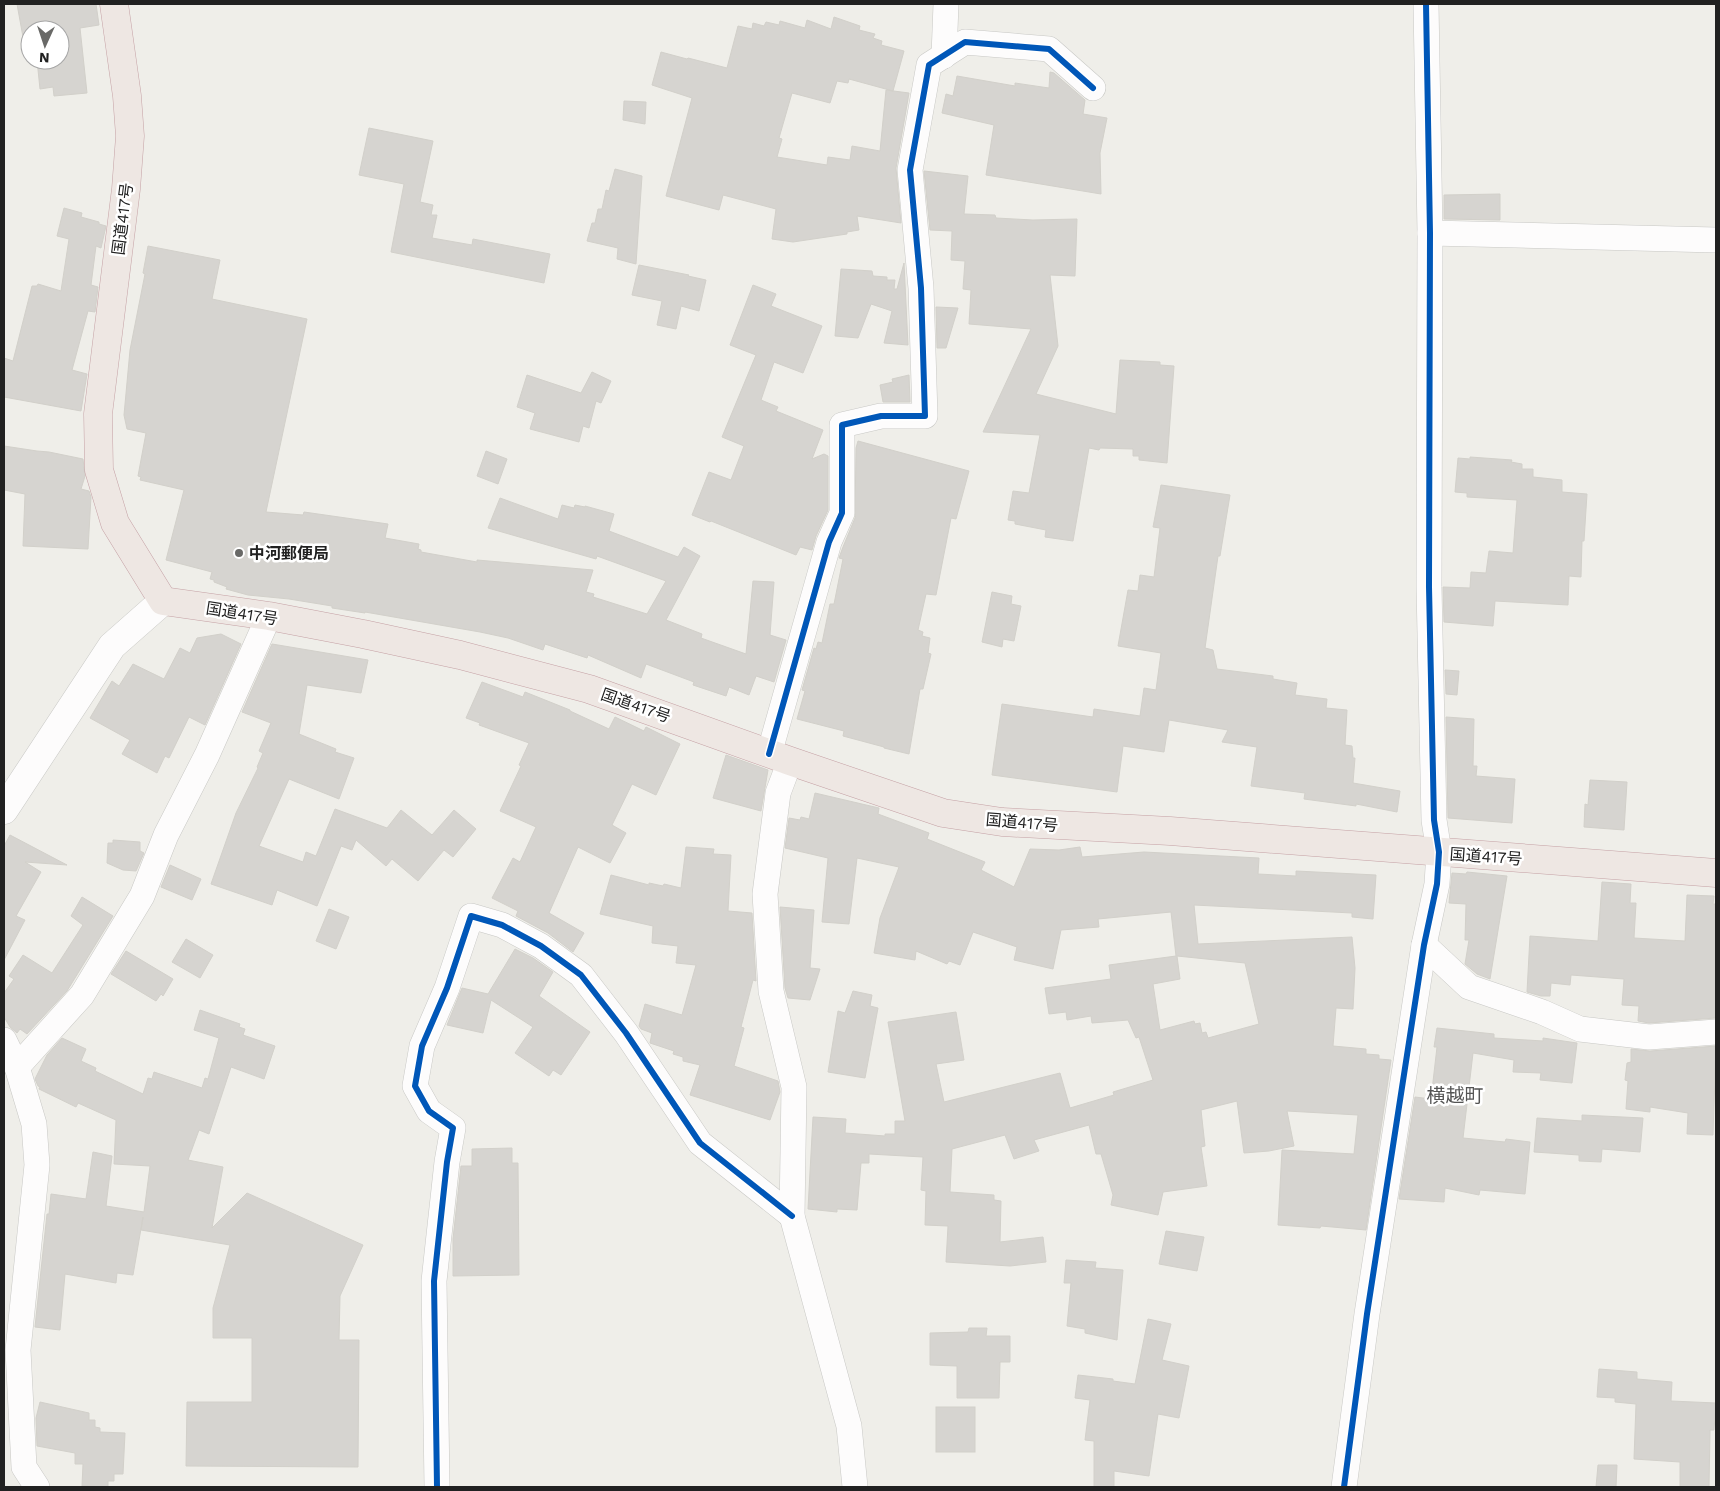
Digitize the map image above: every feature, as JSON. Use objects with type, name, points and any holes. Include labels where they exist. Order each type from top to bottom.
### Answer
[{"type":"highway","name":"国道417号","points":[[114,4],[127,96],[130,136],[126,189],[98,414],[99,470],[115,523],[163,601],[269,616],[363,634],[460,655],[589,689],[780,757],[943,812],[1002,822],[1170,831],[1716,873]]},
{"type":"street","points":[[944,56],[946,4]]},
{"type":"street","points":[[1344,1487],[1366,1314],[1424,945],[1437,884],[1438,852],[1434,820],[1429,587],[1430,233],[1426,4]]},
{"type":"street","points":[[855,1487],[849,1426],[792,1216],[794,1087],[771,991],[765,894],[778,793],[780,757],[829,542],[842,513],[842,425],[881,416],[925,416],[921,288],[910,170],[930,65],[965,42],[1049,48],[1093,88]]},
{"type":"street","points":[[1430,233],[1716,240]]},
{"type":"street","points":[[4,810],[112,646],[163,601]]},
{"type":"street","points":[[17,1067],[82,995],[142,896],[166,835],[207,755],[269,616]]},
{"type":"street","points":[[437,1487],[434,1281],[447,1162],[453,1128],[428,1110],[415,1086],[422,1046],[448,988],[471,916],[502,925],[541,946],[581,975],[626,1033],[700,1143],[792,1216]]},
{"type":"street","points":[[1424,945],[1469,987],[1542,1012],[1580,1030],[1649,1037],[1716,1032]]},
{"type":"street","points":[[4,1040],[17,1067],[34,1124],[36,1165],[18,1350],[24,1467],[37,1487]]},
{"type":"building","points":[[17,4],[96,4],[99,25],[80,28],[87,93],[54,96],[53,87],[40,89],[38,70],[70,70],[70,20],[20,20]]},
{"type":"building","points":[[834,17],[860,26],[859,30],[875,34],[873,38],[882,41],[881,45],[904,51],[893,91],[909,93],[896,168],[901,223],[857,216],[859,230],[847,232],[847,234],[793,242],[772,239],[776,209],[723,195],[719,210],[666,196],[692,98],[652,85],[661,52],[727,68],[738,26],[752,29],[753,23],[764,26],[766,22],[779,25],[780,21],[805,28],[807,20],[831,29]],"holes":[[[849,79],[892,91],[886,90],[880,151],[852,146],[850,160],[828,157],[827,165],[777,157],[782,139],[779,138],[792,93],[830,103],[837,81],[848,83]]]},
{"type":"building","points":[[1050,72],[1054,73],[1085,100],[1083,114],[1107,118],[1100,153],[1101,194],[986,175],[994,125],[942,113],[946,94],[953,96],[957,76],[1015,86],[1015,83],[1049,88]]},
{"type":"building","points":[[624,101],[646,102],[645,124],[623,120]]},
{"type":"building","points":[[369,128],[433,141],[420,202],[433,205],[431,215],[437,215],[432,238],[472,245],[473,239],[550,254],[544,283],[391,252],[404,184],[359,175]]},
{"type":"building","points":[[615,169],[642,176],[636,264],[617,259],[618,248],[587,241],[592,223],[595,223],[598,209],[602,209],[606,190],[609,191]]},
{"type":"building","points":[[924,171],[968,176],[964,214],[995,215],[996,218],[1033,220],[1077,219],[1075,276],[1050,275],[1058,346],[1036,394],[1116,414],[1120,360],[1160,362],[1160,365],[1174,366],[1167,463],[1139,460],[1139,456],[1133,456],[1133,449],[1100,448],[1099,450],[1089,448],[1073,541],[1045,537],[1046,530],[1015,524],[1015,521],[1008,520],[1013,491],[1029,493],[1040,435],[983,432],[1031,329],[969,324],[971,290],[963,289],[965,261],[951,260],[952,231],[930,230]]},
{"type":"building","points":[[1500,194],[1500,220],[1444,219],[1444,195]]},
{"type":"building","points":[[64,208],[82,213],[81,217],[106,226],[101,248],[96,246],[91,285],[98,287],[95,312],[88,311],[72,370],[87,374],[81,411],[4,397],[4,358],[13,361],[32,286],[37,286],[38,284],[61,291],[69,239],[57,236]]},
{"type":"building","points":[[148,246],[220,260],[212,299],[307,319],[266,512],[303,515],[304,512],[388,524],[385,538],[419,544],[418,549],[421,552],[477,562],[477,560],[593,570],[586,592],[594,594],[593,597],[647,614],[666,581],[597,556],[596,559],[488,528],[500,498],[558,519],[562,505],[574,508],[575,505],[585,506],[614,514],[609,531],[678,557],[684,547],[700,556],[666,620],[702,634],[701,638],[746,654],[753,581],[774,582],[770,635],[786,640],[774,682],[756,676],[749,695],[729,687],[726,696],[693,685],[694,682],[646,664],[641,678],[588,655],[587,658],[545,644],[543,650],[508,638],[480,632],[332,608],[332,606],[289,599],[248,595],[226,589],[227,587],[214,582],[214,580],[210,579],[212,572],[166,560],[184,490],[140,480],[141,477],[138,476],[146,433],[127,429],[124,415],[130,350],[145,274],[143,273]]},
{"type":"building","points":[[904,263],[908,345],[884,343],[892,311],[871,304],[858,338],[835,336],[841,269],[872,271],[873,276],[887,277],[887,280],[895,280],[894,289],[897,289]]},
{"type":"building","points":[[639,265],[706,280],[699,311],[681,306],[676,329],[657,325],[662,301],[632,295]]},
{"type":"building","points":[[753,285],[776,294],[771,306],[822,326],[803,373],[774,362],[761,400],[778,407],[776,411],[823,430],[812,459],[824,454],[828,456],[828,510],[812,550],[800,547],[796,555],[692,515],[709,472],[731,480],[744,446],[722,437],[756,355],[730,345]]},
{"type":"building","points":[[936,307],[958,308],[946,348],[937,348]]},
{"type":"building","points":[[592,372],[611,381],[601,403],[596,401],[589,428],[583,426],[579,442],[530,429],[535,413],[517,407],[527,375],[581,393]]},
{"type":"building","points":[[909,375],[910,402],[883,402],[880,385],[893,382],[892,379]]},
{"type":"building","points":[[858,441],[969,471],[956,519],[951,518],[936,595],[926,594],[918,630],[923,632],[922,636],[930,638],[928,653],[931,654],[923,689],[920,689],[909,754],[843,736],[844,731],[797,719],[805,691],[802,690],[814,648],[816,649],[818,642],[822,643],[830,604],[834,604],[843,559],[839,558],[855,518],[856,448]]},
{"type":"building","points":[[4,446],[83,459],[85,476],[81,489],[89,491],[91,497],[88,549],[23,546],[25,494],[4,490]]},
{"type":"building","points":[[486,451],[507,459],[498,484],[477,476]]},
{"type":"building","points":[[1470,457],[1512,460],[1511,462],[1522,464],[1522,469],[1533,469],[1533,477],[1562,480],[1562,492],[1587,494],[1584,541],[1582,541],[1581,577],[1569,576],[1568,605],[1495,601],[1493,626],[1444,622],[1443,587],[1470,588],[1471,572],[1486,573],[1489,551],[1513,553],[1517,500],[1467,497],[1467,493],[1455,492],[1458,458],[1470,459]]},
{"type":"building","points":[[1161,485],[1230,495],[1220,556],[1218,556],[1205,648],[1213,650],[1217,669],[1273,676],[1273,679],[1297,683],[1295,695],[1327,699],[1326,708],[1347,710],[1345,745],[1352,746],[1353,758],[1355,758],[1353,783],[1400,791],[1397,812],[1356,804],[1356,806],[1304,799],[1305,793],[1251,786],[1257,747],[1222,742],[1228,730],[1169,720],[1164,752],[1123,746],[1117,792],[992,775],[1002,704],[1093,717],[1094,709],[1140,716],[1144,688],[1156,690],[1161,653],[1118,646],[1128,590],[1138,591],[1140,575],[1154,577],[1160,528],[1153,527]]},
{"type":"building","points":[[992,592],[1012,596],[1011,604],[1021,606],[1014,641],[1003,639],[1002,647],[982,642]]},
{"type":"building","points":[[221,634],[241,644],[205,725],[189,717],[169,758],[165,756],[157,773],[122,754],[130,740],[90,718],[112,681],[119,686],[133,664],[164,679],[180,648],[190,653],[197,638]]},
{"type":"building","points":[[272,644],[368,660],[361,693],[307,685],[299,734],[336,749],[335,752],[354,758],[339,799],[289,779],[259,846],[303,862],[306,852],[316,856],[335,809],[387,828],[401,810],[432,835],[454,810],[476,829],[453,857],[444,850],[418,881],[392,859],[386,866],[356,840],[352,850],[341,846],[317,906],[277,890],[272,905],[211,884],[236,813],[258,768],[263,753],[259,751],[271,723],[242,712]]},
{"type":"building","points":[[1445,670],[1459,671],[1457,695],[1446,694]]},
{"type":"building","points":[[482,682],[523,697],[525,692],[570,710],[609,729],[615,717],[644,731],[646,727],[680,744],[656,795],[632,784],[612,825],[626,833],[610,863],[578,847],[549,913],[584,933],[573,952],[548,933],[516,916],[518,911],[492,898],[513,858],[520,862],[536,827],[500,811],[521,766],[519,765],[529,743],[479,725],[480,723],[466,718]]},
{"type":"building","points":[[1446,717],[1474,719],[1473,766],[1477,766],[1476,776],[1515,779],[1512,823],[1448,818]]},
{"type":"building","points":[[726,755],[768,770],[761,811],[713,798]]},
{"type":"building","points":[[1590,780],[1627,782],[1624,830],[1584,827],[1585,804],[1588,805]]},
{"type":"building","points":[[815,793],[879,808],[878,814],[929,833],[927,839],[985,862],[981,870],[1014,887],[1030,849],[1059,850],[1080,847],[1082,857],[1144,852],[1259,858],[1258,874],[1296,876],[1296,871],[1376,875],[1373,919],[1352,917],[1352,913],[1194,905],[1198,944],[1352,937],[1355,968],[1353,1009],[1336,1008],[1333,1046],[1366,1049],[1366,1054],[1379,1055],[1379,1059],[1391,1060],[1366,1230],[1278,1225],[1282,1150],[1354,1154],[1358,1115],[1287,1111],[1294,1146],[1244,1153],[1237,1101],[1201,1110],[1205,1146],[1201,1147],[1207,1186],[1163,1192],[1158,1215],[1111,1205],[1113,1195],[1101,1154],[1096,1154],[1089,1125],[1034,1140],[1039,1151],[1014,1159],[1005,1135],[952,1149],[950,1192],[994,1195],[994,1200],[1001,1201],[1000,1242],[1043,1237],[1046,1262],[1010,1266],[946,1262],[948,1226],[925,1225],[926,1191],[921,1190],[923,1157],[869,1154],[869,1163],[861,1163],[857,1210],[837,1209],[837,1212],[808,1209],[813,1117],[846,1119],[845,1133],[885,1136],[885,1134],[895,1134],[895,1121],[905,1121],[888,1022],[956,1012],[964,1060],[936,1064],[944,1102],[1060,1073],[1070,1108],[1114,1095],[1113,1092],[1153,1080],[1139,1037],[1136,1038],[1128,1020],[1092,1023],[1091,1016],[1067,1020],[1066,1012],[1049,1014],[1045,988],[1111,979],[1109,965],[1176,956],[1171,912],[1098,919],[1099,927],[1061,930],[1053,969],[1014,960],[1017,947],[973,932],[960,965],[949,961],[947,964],[916,951],[915,960],[874,953],[880,918],[899,867],[857,858],[849,924],[822,922],[828,858],[785,848],[789,818],[800,820],[801,817],[809,819]],"holes":[[[1177,956],[1245,963],[1259,1024],[1208,1038],[1206,1032],[1202,1033],[1200,1023],[1195,1024],[1194,1021],[1160,1030],[1153,984],[1180,979]]]},
{"type":"building","points":[[10,835],[67,865],[25,862],[41,872],[16,916],[25,920],[4,960],[4,846]]},
{"type":"building","points":[[113,840],[140,842],[140,851],[144,853],[136,871],[123,870],[107,863],[108,843],[113,843]]},
{"type":"building","points":[[686,847],[714,849],[713,854],[731,855],[728,911],[752,913],[756,981],[753,980],[741,1027],[744,1028],[734,1066],[778,1081],[780,1092],[770,1120],[690,1095],[700,1065],[683,1061],[683,1057],[673,1054],[674,1051],[650,1043],[652,1033],[641,1029],[639,1026],[645,1004],[682,1015],[696,965],[676,963],[678,946],[652,943],[653,926],[600,914],[611,875],[649,885],[649,883],[663,886],[664,884],[681,888]]},
{"type":"building","points":[[170,865],[201,879],[192,900],[161,887]]},
{"type":"building","points":[[1467,872],[1507,876],[1490,979],[1477,974],[1465,964],[1469,940],[1465,940],[1466,904],[1449,903],[1452,873],[1466,874]]},
{"type":"building","points":[[1602,882],[1631,884],[1630,903],[1636,903],[1634,938],[1685,941],[1687,895],[1714,896],[1713,904],[1716,904],[1716,1018],[1649,1023],[1638,1021],[1639,1006],[1622,1005],[1624,979],[1571,975],[1570,985],[1551,983],[1550,996],[1541,996],[1527,992],[1530,936],[1598,941]]},
{"type":"building","points":[[82,897],[113,916],[67,991],[27,1034],[20,1029],[17,1033],[10,1027],[4,1017],[4,993],[14,979],[9,976],[23,955],[52,973],[83,925],[71,916]]},
{"type":"building","points":[[780,907],[814,910],[810,968],[820,969],[810,1000],[788,998],[785,988]]},
{"type":"building","points":[[329,909],[349,917],[336,949],[316,941]]},
{"type":"building","points":[[186,939],[213,955],[200,978],[172,962]]},
{"type":"building","points":[[515,949],[533,958],[553,972],[539,996],[590,1032],[561,1075],[553,1070],[549,1076],[515,1053],[533,1027],[491,1000],[483,1033],[447,1025],[462,988],[488,994]]},
{"type":"building","points":[[126,951],[173,979],[163,996],[161,994],[156,1001],[111,974]]},
{"type":"building","points":[[853,991],[872,995],[870,1006],[878,1008],[865,1078],[828,1072],[838,1011],[845,1013]]},
{"type":"building","points":[[200,1010],[240,1024],[239,1027],[245,1029],[243,1035],[275,1046],[264,1079],[231,1067],[209,1134],[199,1130],[188,1160],[223,1167],[212,1228],[247,1193],[363,1245],[340,1296],[339,1340],[359,1340],[358,1467],[186,1466],[187,1402],[252,1402],[252,1338],[213,1338],[213,1308],[230,1245],[141,1230],[143,1217],[133,1275],[117,1273],[116,1283],[65,1274],[60,1330],[35,1327],[47,1214],[49,1214],[51,1194],[86,1199],[93,1152],[112,1156],[106,1206],[144,1212],[150,1166],[114,1164],[116,1120],[78,1103],[76,1107],[39,1089],[40,1087],[35,1079],[47,1055],[62,1038],[86,1049],[81,1061],[96,1068],[95,1071],[143,1094],[148,1078],[152,1079],[154,1072],[202,1088],[205,1078],[208,1079],[219,1038],[194,1030]]},
{"type":"building","points":[[1437,1028],[1494,1034],[1494,1038],[1543,1041],[1543,1038],[1577,1043],[1572,1083],[1540,1080],[1541,1073],[1513,1072],[1514,1060],[1473,1053],[1463,1138],[1505,1142],[1506,1139],[1530,1142],[1525,1194],[1480,1190],[1479,1195],[1445,1188],[1444,1202],[1399,1199],[1415,1097],[1431,1099],[1437,1047],[1434,1047]]},
{"type":"building","points":[[1716,1046],[1713,1135],[1687,1134],[1688,1113],[1650,1107],[1650,1112],[1626,1109],[1628,1081],[1625,1080],[1627,1063],[1631,1062],[1631,1049],[1650,1051]]},
{"type":"building","points":[[1582,1115],[1643,1118],[1640,1152],[1602,1149],[1601,1162],[1579,1161],[1579,1155],[1534,1152],[1537,1118],[1582,1121]]},
{"type":"building","points":[[512,1148],[512,1163],[518,1163],[519,1275],[453,1276],[453,1239],[461,1166],[472,1166],[472,1149]]},
{"type":"building","points":[[1166,1231],[1204,1237],[1197,1271],[1159,1264]]},
{"type":"building","points":[[1066,1260],[1096,1262],[1095,1268],[1123,1270],[1117,1340],[1085,1333],[1085,1329],[1067,1326],[1071,1283],[1064,1283]]},
{"type":"building","points":[[1148,1319],[1171,1324],[1162,1360],[1189,1366],[1179,1418],[1158,1414],[1149,1476],[1114,1471],[1114,1487],[1094,1487],[1094,1441],[1085,1440],[1090,1400],[1075,1398],[1078,1375],[1113,1379],[1113,1381],[1135,1384]]},
{"type":"building","points":[[969,1328],[987,1328],[986,1336],[1010,1336],[1010,1362],[1000,1362],[999,1398],[957,1398],[957,1366],[930,1365],[930,1333],[968,1332]]},
{"type":"building","points":[[1599,1369],[1637,1372],[1637,1379],[1672,1382],[1671,1401],[1716,1403],[1714,1430],[1710,1430],[1709,1487],[1680,1487],[1680,1462],[1634,1459],[1636,1404],[1615,1402],[1615,1398],[1597,1397]]},
{"type":"building","points":[[40,1402],[89,1413],[89,1420],[95,1420],[95,1427],[100,1428],[100,1432],[125,1433],[123,1474],[114,1474],[114,1481],[108,1481],[108,1487],[82,1486],[83,1464],[75,1464],[75,1453],[37,1446],[36,1418]]},
{"type":"building","points":[[936,1407],[975,1407],[975,1452],[936,1452]]},
{"type":"building","points":[[1598,1465],[1617,1465],[1616,1487],[1596,1487]]},
{"type":"cycle path","points":[[1344,1487],[1367,1314],[1424,945],[1437,884],[1439,852],[1434,820],[1429,587],[1430,233],[1426,4]]},
{"type":"cycle path","points":[[769,754],[829,542],[842,513],[842,425],[881,416],[925,416],[921,288],[910,170],[929,65],[965,42],[1049,49],[1093,88]]},
{"type":"cycle path","points":[[437,1487],[434,1281],[447,1162],[453,1128],[429,1111],[415,1086],[422,1046],[447,988],[471,916],[502,925],[541,946],[581,975],[626,1033],[700,1143],[792,1216]]},
{"type":"place","name":"中河郵便局","points":[[239,553]]},
{"type":"district","name":"横越町","points":[[1455,1095]]}]
